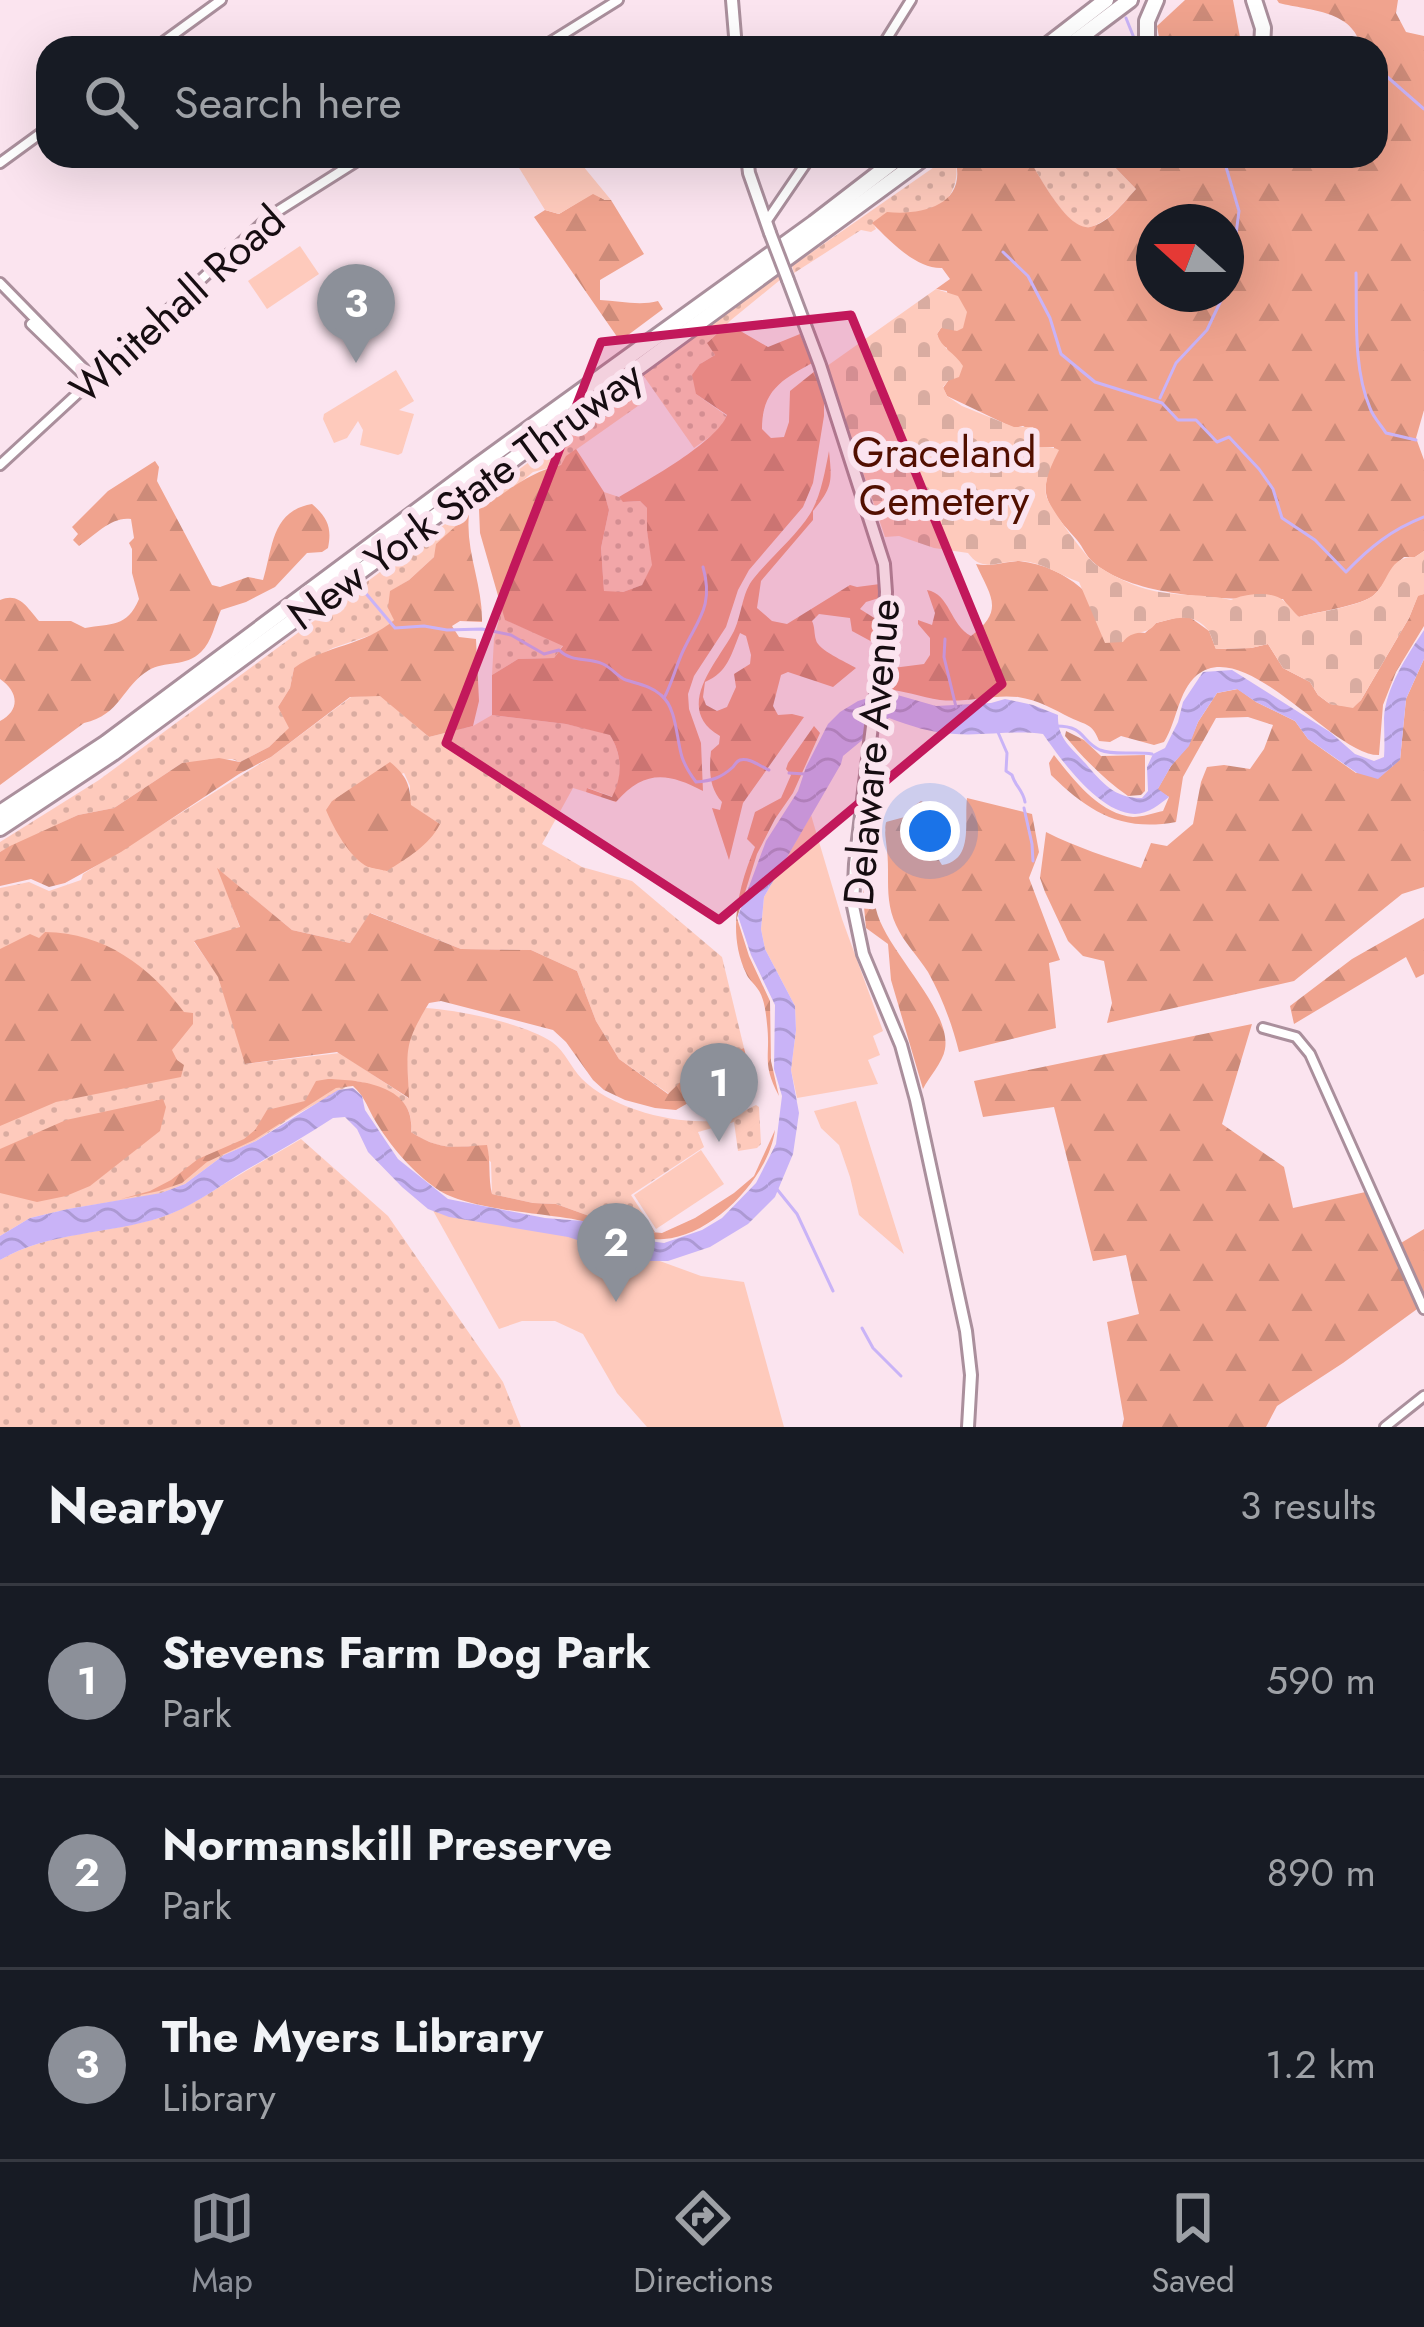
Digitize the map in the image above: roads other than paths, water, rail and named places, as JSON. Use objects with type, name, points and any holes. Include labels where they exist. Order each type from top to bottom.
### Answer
[{"type":"highway","points":[[1058,36],[1103,0]]},
{"type":"highway","points":[[1082,36],[1130,0]]},
{"type":"highway","points":[[1147,36],[1156,0]]},
{"type":"highway","points":[[1256,0],[1266,22],[1265,36]]},
{"type":"highway","name":"New York State Thruway","points":[[0,813],[106,743],[886,168]]},
{"type":"highway","name":"New York State Thruway","points":[[0,828],[131,739],[910,168]]},
{"type":"main road","points":[[731,0],[735,36]]},
{"type":"main road","name":"Delaware Avenue","points":[[748,168],[820,365],[879,541],[886,578],[853,898],[859,940],[905,1060],[966,1331],[971,1375],[968,1427]]},
{"type":"street","points":[[172,36],[221,0]]},
{"type":"street","points":[[560,36],[618,0]]},
{"type":"street","points":[[888,36],[911,0]]},
{"type":"street","points":[[1,162],[36,137]]},
{"type":"street","name":"Whitehall Road","points":[[0,465],[277,210],[345,168]]},
{"type":"street","points":[[768,228],[804,168]]},
{"type":"street","points":[[0,288],[91,380]]},
{"type":"street","points":[[1263,1028],[1296,1037],[1310,1054],[1424,1309]]},
{"type":"street","points":[[1385,1427],[1424,1396]]},
{"type":"water","points":[[1424,630],[1424,659],[1406,699],[1400,760],[1378,779],[1357,773],[1308,739],[1295,721],[1237,689],[1217,693],[1189,746],[1158,789],[1169,797],[1140,814],[1121,811],[1095,795],[1043,734],[946,733],[889,718],[843,756],[764,897],[761,929],[765,949],[795,1006],[791,1070],[799,1113],[793,1154],[775,1197],[748,1224],[710,1247],[668,1261],[643,1261],[568,1237],[449,1217],[428,1209],[402,1187],[368,1152],[345,1117],[333,1118],[172,1213],[59,1238],[0,1260],[0,1236],[30,1218],[161,1193],[185,1184],[224,1155],[256,1141],[338,1090],[353,1088],[398,1159],[448,1199],[583,1221],[620,1237],[664,1243],[702,1230],[722,1218],[756,1183],[776,1144],[782,1096],[774,1069],[775,1005],[738,916],[766,841],[798,791],[828,724],[840,712],[887,692],[936,706],[1005,699],[1033,705],[1058,715],[1066,743],[1104,783],[1117,793],[1142,798],[1148,791],[1147,767],[1153,754],[1165,748],[1183,702],[1203,672],[1232,670],[1330,732],[1355,754],[1374,761],[1384,757],[1389,695]]},
{"type":"waterway","points":[[1126,18],[1133,36]]},
{"type":"waterway","points":[[1388,78],[1424,109]]},
{"type":"waterway","points":[[1226,168],[1237,204]]},
{"type":"waterway","points":[[1003,252],[1028,276],[1050,318],[1061,354],[1095,382],[1162,403],[1178,420],[1196,420],[1217,442],[1229,437],[1273,489],[1282,518],[1315,540],[1346,572],[1382,540],[1424,517]]},
{"type":"waterway","points":[[1356,273],[1358,359],[1370,408],[1386,433],[1416,440]]},
{"type":"waterway","points":[[1160,398],[1176,363],[1207,330],[1216,312]]},
{"type":"waterway","points":[[664,698],[703,612],[707,592],[703,567]]},
{"type":"waterway","points":[[363,590],[395,628],[482,629],[511,635],[544,654],[559,650],[569,657],[597,662],[623,679],[653,689],[670,708],[682,757],[696,782],[720,776],[740,760],[769,770]]},
{"type":"waterway","points":[[945,639],[944,657],[956,707]]},
{"type":"waterway","points":[[1056,726],[1073,728],[1106,752],[1152,754]]},
{"type":"waterway","points":[[997,730],[1007,753],[1006,771],[1025,802]]},
{"type":"waterway","points":[[789,773],[805,774]]},
{"type":"waterway","points":[[1024,808],[1033,861]]},
{"type":"waterway","points":[[776,1188],[797,1214],[833,1291]]},
{"type":"waterway","points":[[862,1328],[873,1348],[901,1376]]},
{"type":"place","name":"The Myers Library","points":[[356,363]]},
{"type":"place","name":"Stevens Farm Dog Park","points":[[719,1142]]},
{"type":"place","name":"Normanskill Preserve","points":[[616,1302]]},
{"type":"park label","name":"Graceland Cemetery","points":[[944,476]]}]
